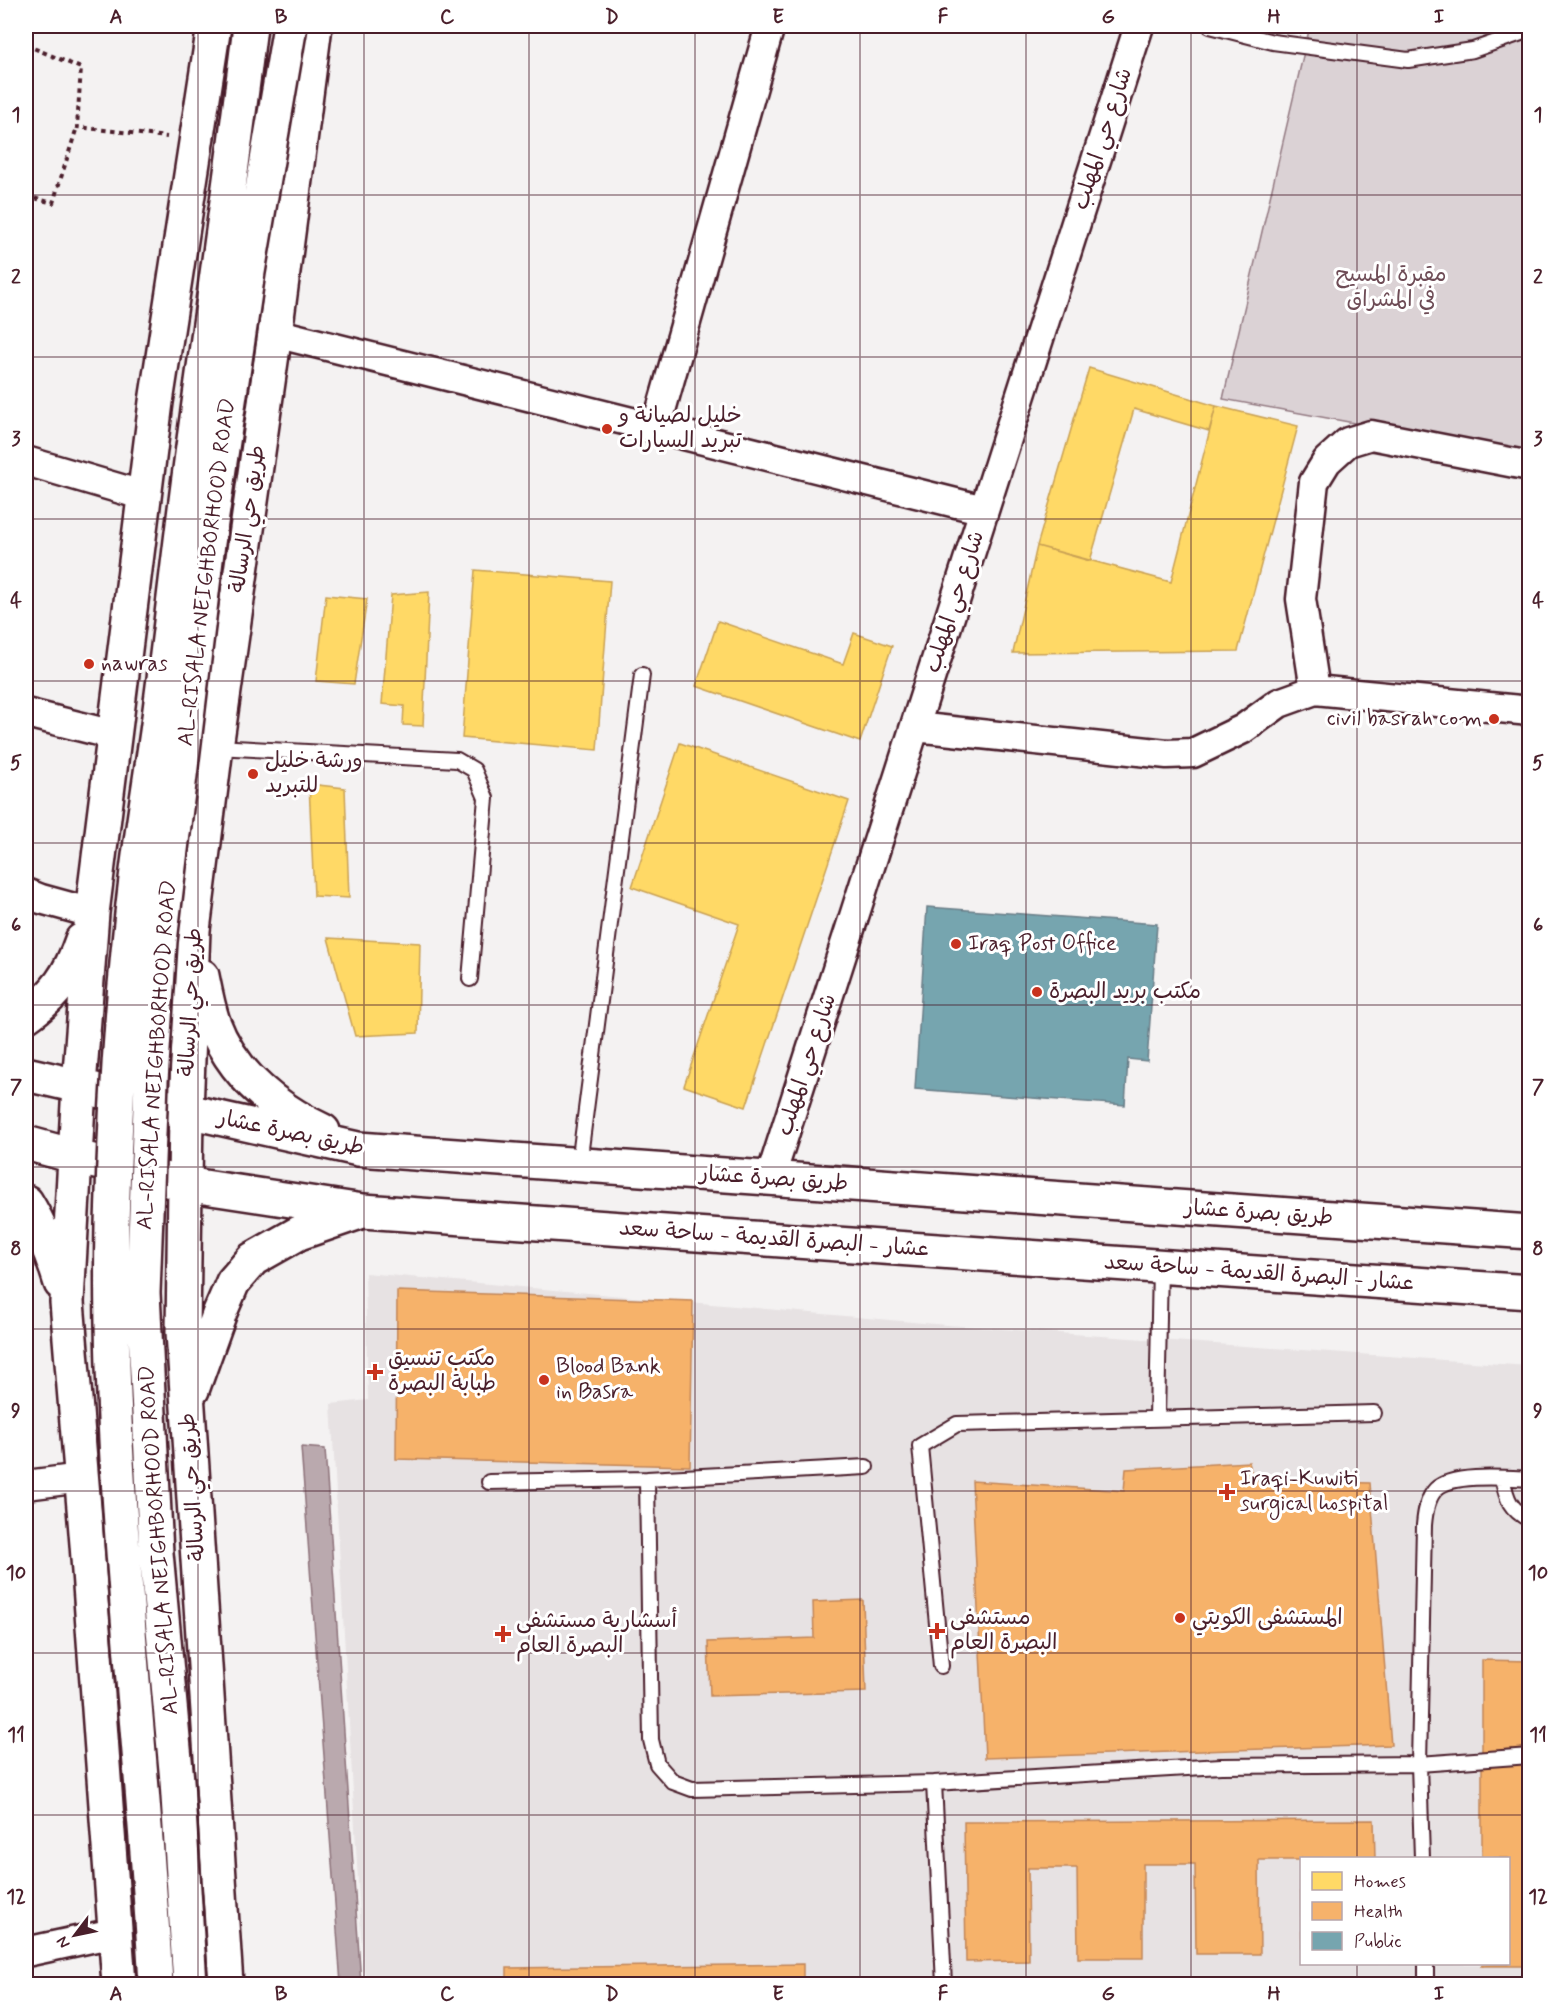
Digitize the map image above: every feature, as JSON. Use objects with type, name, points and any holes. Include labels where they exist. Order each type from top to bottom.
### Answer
[{"type":"main road","points":[[119,1984],[67,1302],[79,1086],[92,913],[156,402],[214,26]]},
{"type":"main road","name":"AL-RISALA NEIGHBORHOOD ROAD","points":[[156,1984],[122,1551],[111,1348],[112,1223],[118,1082],[136,879],[250,26]]},
{"type":"main road","name":"AL-RISALA NEIGHBORHOOD ROAD","points":[[190,1984],[177,1781],[156,1553],[143,1293],[151,1081],[160,941],[208,543],[248,272],[290,26]]},
{"type":"main road","name":"طريق حي الرسالة","points":[[226,1984],[183,1332],[186,1111],[193,930],[315,26]]},
{"type":"main road","points":[[26,1016],[41,1005],[67,976],[75,961],[92,913]]},
{"type":"main road","points":[[193,930],[212,1020],[223,1045],[235,1064],[271,1100],[316,1128],[360,1149]]},
{"type":"main road","name":"طريق بصرة عشار","points":[[26,1074],[360,1149],[1530,1232]]},
{"type":"main road","name":"عشار - البصرة القديمة - ساحة سعد","points":[[26,1143],[185,1184],[363,1211],[1530,1292]]},
{"type":"main road","points":[[26,1202],[50,1246],[67,1302]]},
{"type":"main road","points":[[188,1403],[233,1282],[253,1259],[299,1233],[363,1211]]},
{"type":"street","points":[[656,428],[770,26]]},
{"type":"street","name":"شارع حي المهلب","points":[[770,1179],[1136,26]]},
{"type":"street","points":[[275,333],[984,510]]},
{"type":"street","points":[[1315,690],[1301,599],[1314,482],[1327,460],[1348,442],[1371,435],[1530,466]]},
{"type":"street","points":[[26,461],[145,496]]},
{"type":"street","points":[[915,727],[1167,754],[1193,753],[1243,729],[1279,703],[1315,690],[1530,711]]},
{"type":"street","points":[[26,713],[114,735]]},
{"type":"street","points":[[26,893],[92,913]]},
{"type":"street","points":[[26,1485],[82,1478]]},
{"type":"street","points":[[26,1952],[114,1933]]},
{"type":"lane","points":[[1210,26],[1273,42],[1408,60],[1473,50],[1530,30]]},
{"type":"lane","points":[[579,1164],[642,675]]},
{"type":"lane","points":[[216,747],[457,760],[474,770],[486,798],[470,979]]},
{"type":"lane","points":[[1157,1418],[1160,1266]]},
{"type":"lane","points":[[941,1666],[920,1446],[957,1424],[1374,1413]]},
{"type":"lane","points":[[489,1482],[647,1479],[866,1467]]},
{"type":"lane","points":[[1502,1478],[1509,1503],[1518,1513],[1530,1520]]},
{"type":"lane","points":[[647,1479],[651,1740],[657,1764],[673,1782],[692,1789],[934,1783],[1221,1766],[1419,1764],[1530,1756]]},
{"type":"lane","points":[[1422,1857],[1419,1764],[1426,1507],[1435,1489],[1446,1482],[1464,1479],[1530,1479]]},
{"type":"lane","points":[[934,1783],[944,1984]]},
{"type":"lane","points":[[1426,1965],[1426,1984]]},
{"type":"path","points":[[26,45],[81,68],[77,127],[53,203],[26,196]]},
{"type":"path","points":[[77,127],[197,140]]},
{"type":"shaded area","name":"مستشفى البصرة العام","points":[[365,1273],[946,1325],[1529,1366],[1529,1984],[369,1984],[363,1970],[331,1404],[368,1400]]},
{"type":"shaded area","points":[[301,1447],[325,1449],[361,1984],[341,1984]]},
{"type":"green space","name":"مقبرة المسيح في المشراق","points":[[1310,26],[1529,26],[1529,455],[1223,399]]},
{"type":"building: Homes","points":[[1089,368],[1216,406],[1209,431],[1134,409],[1090,561],[1037,546]]},
{"type":"building: Homes","points":[[1216,406],[1298,426],[1238,651],[1013,653],[1037,546],[1171,582]]},
{"type":"building: Homes","points":[[475,570],[610,581],[597,750],[462,738]]},
{"type":"building: Homes","points":[[429,592],[423,726],[403,725],[404,706],[382,704],[391,595]]},
{"type":"building: Homes","points":[[326,595],[367,599],[354,684],[316,681]]},
{"type":"building: Homes","points":[[718,621],[843,664],[854,633],[892,646],[860,742],[696,686]]},
{"type":"building: Homes","points":[[680,743],[849,801],[746,1107],[684,1086],[739,924],[632,887]]},
{"type":"building: Homes","points":[[309,784],[345,788],[349,898],[314,896]]},
{"type":"building: Homes","points":[[328,938],[420,943],[418,1033],[355,1036]]},
{"type":"building: Health","name":"Blood Bank in Basra","points":[[397,1291],[693,1301],[690,1466],[396,1459]]},
{"type":"building: Health","name":"المستشفى الكويتي","points":[[1249,1462],[1253,1480],[1370,1483],[1391,1745],[985,1758],[972,1481],[1124,1491],[1126,1469]]},
{"type":"building: Health","points":[[863,1600],[866,1692],[710,1696],[708,1642],[814,1638],[813,1602]]},
{"type":"building: Health","points":[[1482,1660],[1530,1661],[1530,1966],[1481,1966],[1510,1965],[1510,1857],[1482,1857]]},
{"type":"building: Health","points":[[1374,1820],[1375,1857],[1300,1857],[1300,1860],[1259,1860],[1260,1954],[1196,1954],[1195,1864],[1143,1864],[1143,1958],[1078,1958],[1077,1868],[1028,1868],[1029,1961],[966,1962],[964,1822]]},
{"type":"building: Health","points":[[803,1964],[803,1984],[507,1984],[507,1968]]},
{"type":"building: Public","name":"مكتب بريد البصرة","points":[[927,907],[1157,924],[1147,1061],[1128,1059],[1125,1105],[915,1089]]},
{"type":"place","name":"خليل لصيانة و تبريد السيارات","points":[[607,429]]},
{"type":"place","name":"nawras","points":[[89,664]]},
{"type":"place","name":"civil basrah com","points":[[1494,719]]},
{"type":"place","name":"ورشة خليل للتبريد","points":[[253,774]]},
{"type":"place","name":"Iraq Post Office","points":[[956,944]]},
{"type":"place","name":"مكتب بريد البصرة","points":[[1037,992]]},
{"type":"place","name":"مكتب تنسيق طبابة البصرة","points":[[375,1372]]},
{"type":"place","name":"Blood Bank in Basra","points":[[544,1380]]},
{"type":"place","name":"Iraqi-Kuwiti surgical hospital","points":[[1227,1492]]},
{"type":"place","name":"المستشفى الكويتي","points":[[1180,1618]]},
{"type":"place","name":"مستشفى البصرة العام","points":[[937,1631]]},
{"type":"place","name":"أسشارية مستشفى البصرة العام","points":[[503,1634]]}]
